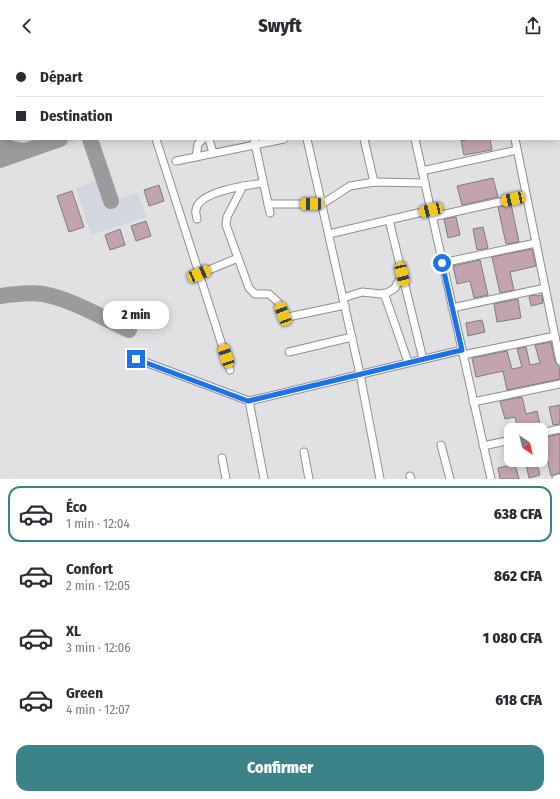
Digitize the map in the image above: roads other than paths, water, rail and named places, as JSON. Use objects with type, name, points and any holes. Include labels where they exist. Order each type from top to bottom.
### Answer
[{"type":"street","points":[[156,140],[230,370]]},
{"type":"street","points":[[196,157],[198,144],[202,140]]},
{"type":"street","points":[[210,140],[213,153]]},
{"type":"street","points":[[176,161],[254,142],[274,140]]},
{"type":"street","points":[[308,140],[360,374],[380,479]]},
{"type":"street","points":[[364,140],[374,182]]},
{"type":"street","points":[[415,140],[490,479]]},
{"type":"street","points":[[515,140],[560,361]]},
{"type":"street","points":[[254,142],[270,213]]},
{"type":"street","points":[[422,171],[517,150]]},
{"type":"street","points":[[268,204],[322,204],[350,186],[374,182],[425,183]]},
{"type":"street","points":[[197,219],[196,210],[198,204],[209,196],[231,188],[263,183]]},
{"type":"street","points":[[243,186],[227,217],[226,225],[249,288],[255,294],[269,294],[278,302],[283,314],[288,317],[344,302],[362,292],[384,293],[395,288],[402,274]]},
{"type":"street","points":[[329,234],[389,220],[526,196]]},
{"type":"street","points":[[389,220],[423,359]]},
{"type":"street","points":[[442,263],[536,243]]},
{"type":"street","points":[[199,274],[238,258]]},
{"type":"street","points":[[452,308],[545,288]]},
{"type":"street","points":[[384,293],[408,362]]},
{"type":"street","points":[[136,359],[248,401],[408,362],[555,336]]},
{"type":"street","points":[[289,352],[352,337]]},
{"type":"street","points":[[473,402],[560,384]]},
{"type":"street","points":[[248,401],[264,479]]},
{"type":"street","points":[[548,432],[560,429]]},
{"type":"street","points":[[483,446],[504,442]]},
{"type":"street","points":[[441,445],[450,479]]},
{"type":"street","points":[[304,452],[309,479]]},
{"type":"street","points":[[222,458],[226,479]]},
{"type":"street","points":[[556,479],[560,478]]}]
